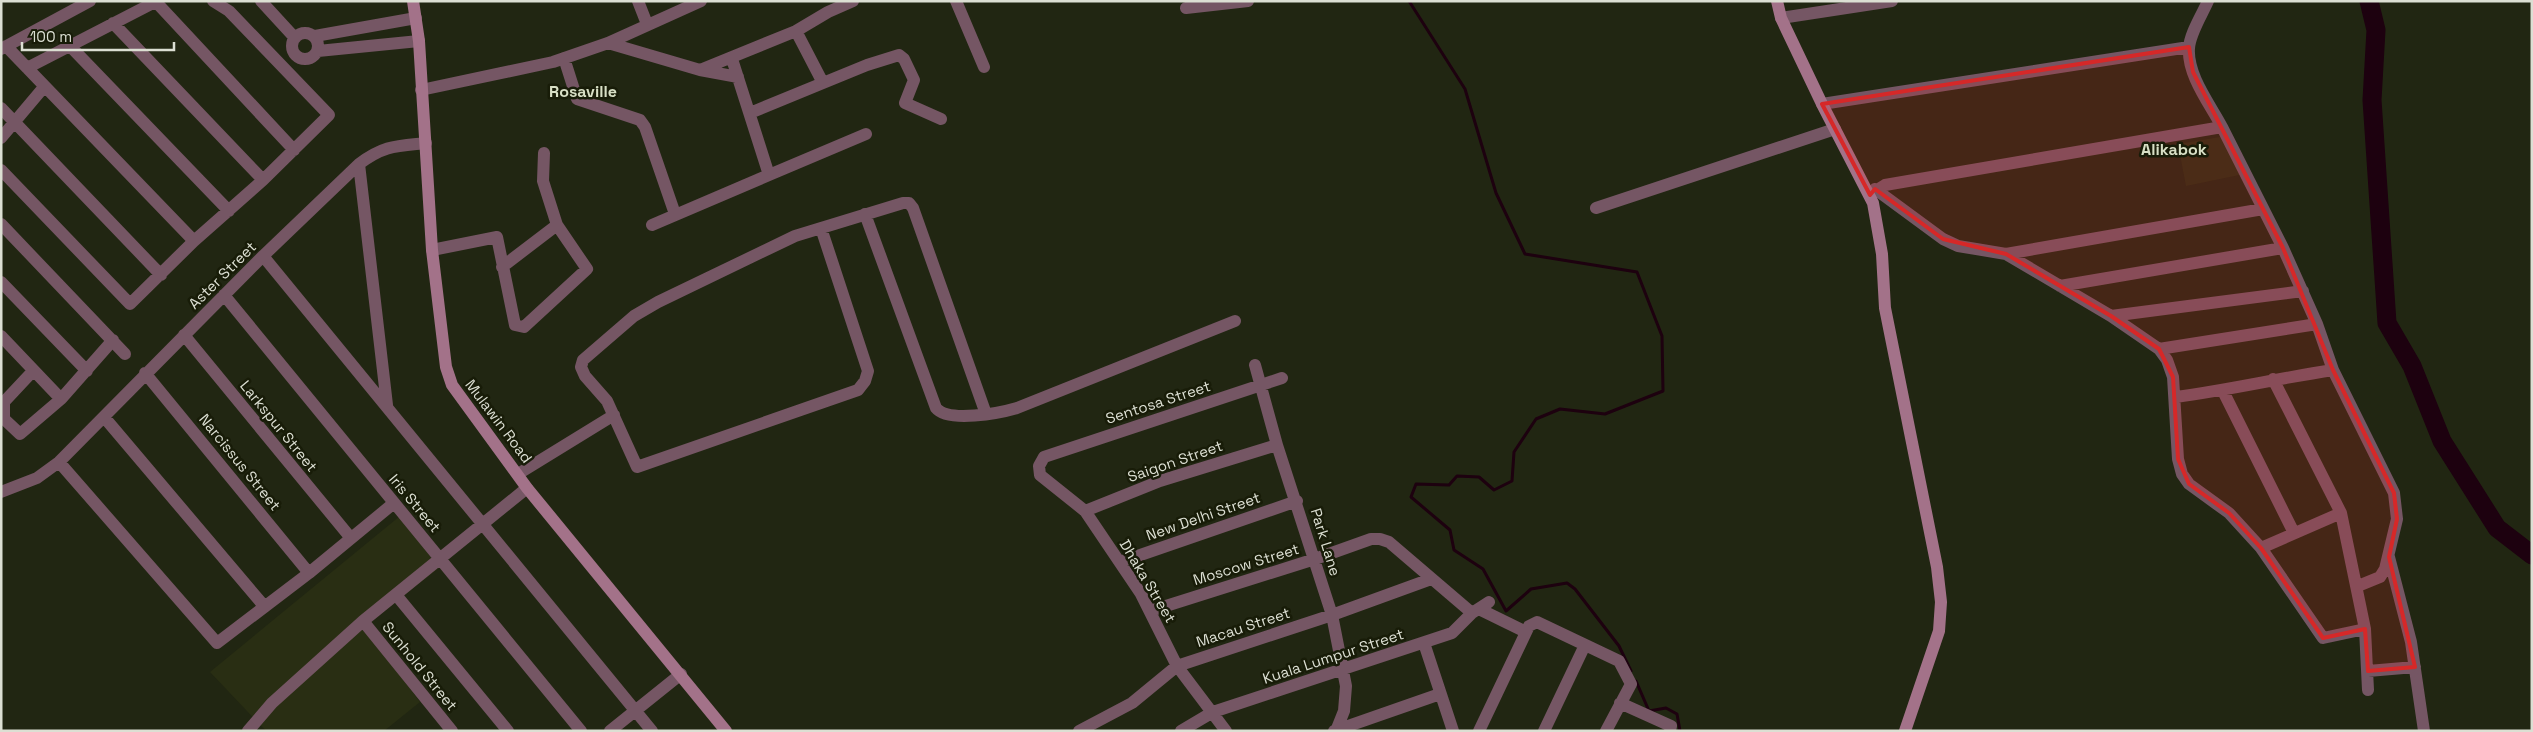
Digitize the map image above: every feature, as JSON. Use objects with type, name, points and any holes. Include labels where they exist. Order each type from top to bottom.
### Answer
[{"type":"main road","name":"Mulawin Road","points":[[412,1],[419,40],[420,90],[426,143],[432,250],[446,367],[452,385],[527,488],[726,731]]},
{"type":"main road","points":[[1777,1],[1781,18],[1822,104],[1873,192],[1880,236],[1885,308],[1937,567],[1940,602],[1939,631],[1904,731]]},
{"type":"street","points":[[90,1],[4,47],[27,68],[194,242]]},
{"type":"street","points":[[27,68],[157,1],[294,150]]},
{"type":"street","points":[[1,170],[130,304],[194,242],[263,180],[329,115],[229,11],[214,1]]},
{"type":"street","points":[[261,1],[294,38]]},
{"type":"street","points":[[638,1],[648,24]]},
{"type":"street","points":[[420,90],[564,58],[608,43],[701,1]]},
{"type":"street","points":[[700,70],[732,59],[796,31],[826,7],[853,1]]},
{"type":"street","points":[[956,1],[984,67]]},
{"type":"street","points":[[1781,18],[1892,1]]},
{"type":"street","points":[[2208,1],[2189,46],[2192,72],[2283,248],[2317,324],[2334,370],[2394,493],[2396,519],[2389,557],[2380,577],[2358,586]]},
{"type":"street","points":[[1186,8],[1241,2]]},
{"type":"street","points":[[294,38],[305,32],[315,36],[416,18]]},
{"type":"street","points":[[113,23],[263,180]]},
{"type":"street","points":[[366,27],[368,46]]},
{"type":"street","points":[[796,31],[823,82]]},
{"type":"street","points":[[294,38],[292,48],[299,58],[310,59],[318,51],[319,43],[315,36]]},
{"type":"street","points":[[318,51],[419,40]]},
{"type":"street","points":[[608,43],[700,70],[738,77]]},
{"type":"street","points":[[70,46],[229,211]]},
{"type":"street","points":[[1822,104],[2189,46]]},
{"type":"street","points":[[750,113],[867,64],[898,55],[904,59],[914,80],[905,103],[941,119]]},
{"type":"street","points":[[564,58],[577,100],[640,120],[645,126],[674,214]]},
{"type":"street","points":[[732,59],[769,175]]},
{"type":"street","points":[[1,138],[44,87]]},
{"type":"street","points":[[1,108],[161,275]]},
{"type":"street","points":[[2222,127],[1885,185],[1873,192],[1943,239],[1958,246],[2006,254],[2262,209]]},
{"type":"street","points":[[1596,208],[1835,129]]},
{"type":"street","points":[[652,225],[674,214],[866,134]]},
{"type":"street","name":"Aster Street","points":[[1,492],[37,478],[59,462],[145,373],[263,256],[360,164],[375,152],[388,147],[426,143]]},
{"type":"street","points":[[432,250],[497,237],[516,325],[524,327],[587,269],[557,225],[543,181],[544,153]]},
{"type":"street","points":[[360,164],[387,406]]},
{"type":"street","points":[[821,228],[868,371],[865,381],[858,390],[638,467],[607,401],[585,376],[581,367],[583,360],[634,316],[658,302],[795,236],[865,214],[903,203],[909,203],[913,208],[986,414]]},
{"type":"street","points":[[865,214],[936,408],[940,413],[947,415],[986,414],[1017,408],[1235,321]]},
{"type":"street","points":[[1,224],[125,354]]},
{"type":"street","points":[[502,266],[557,225]]},
{"type":"street","points":[[2060,286],[2283,248]]},
{"type":"street","points":[[2006,254],[2111,316],[2159,350],[2167,360],[2173,377],[2176,397],[2178,459],[2182,474],[2189,484],[2229,513],[2261,548],[2323,638],[2365,629]]},
{"type":"street","points":[[263,256],[652,731]]},
{"type":"street","points":[[1,282],[87,371]]},
{"type":"street","points":[[2111,316],[2303,291]]},
{"type":"street","name":"Iris Street","points":[[224,296],[581,731]]},
{"type":"street","points":[[2159,350],[2317,324]]},
{"type":"street","name":"Larkspur Street","points":[[184,336],[350,537]]},
{"type":"street","points":[[33,371],[4,402],[4,418],[20,434],[61,399],[113,340]]},
{"type":"street","points":[[3,343],[61,399]]},
{"type":"street","name":"Park Lane","points":[[1255,364],[1259,385],[1277,445],[1297,501],[1332,615],[1346,686],[1344,711],[1336,730]]},
{"type":"street","points":[[2176,397],[2223,391],[2273,379],[2334,370]]},
{"type":"street","name":"Narcissus Street","points":[[145,373],[309,573]]},
{"type":"street","name":"Sentosa Street","points":[[1044,457],[1282,378]]},
{"type":"street","points":[[2273,379],[2341,513],[2358,586],[2365,629],[2368,690]]},
{"type":"street","points":[[2223,391],[2294,534]]},
{"type":"street","points":[[518,474],[614,414]]},
{"type":"street","points":[[104,416],[264,606]]},
{"type":"street","name":"Saigon Street","points":[[1085,510],[1160,481],[1277,445]]},
{"type":"street","name":"Dhaka Street","points":[[1044,457],[1039,466],[1040,475],[1085,510],[1150,611],[1177,666],[1226,731]]},
{"type":"street","points":[[59,462],[217,643],[309,573],[394,502]]},
{"type":"street","points":[[248,731],[272,703],[363,621],[397,596],[527,488]]},
{"type":"street","name":"New Delhi Street","points":[[1120,562],[1297,501]]},
{"type":"street","points":[[2261,548],[2341,513]]},
{"type":"street","name":"Moscow Street","points":[[1150,611],[1315,559],[1371,539],[1380,539],[1389,542],[1431,579],[1526,632]]},
{"type":"street","points":[[2389,557],[2411,642],[2424,731]]},
{"type":"street","name":"Macau Street","points":[[1079,731],[1132,703],[1177,666],[1332,615],[1431,579]]},
{"type":"street","points":[[397,596],[508,731]]},
{"type":"street","name":"Kuala Lumpur Street","points":[[1182,731],[1213,712],[1452,634],[1480,608]]},
{"type":"street","name":"Sunhold Street","points":[[363,621],[452,731]]},
{"type":"street","points":[[1479,731],[1529,626],[1538,622],[1620,661],[1631,684],[1606,731]]},
{"type":"street","points":[[1424,643],[1453,731]]},
{"type":"street","points":[[1544,731],[1585,645]]},
{"type":"street","points":[[2368,671],[2414,667]]},
{"type":"street","points":[[610,731],[681,674]]},
{"type":"street","points":[[1336,730],[1440,694]]},
{"type":"street","points":[[1620,703],[1671,726],[1670,731]]},
{"type":"highlighted area","points":[[2189,47],[2193,72],[2283,248],[2333,370],[2394,493],[2397,519],[2389,557],[2415,667],[2368,671],[2365,629],[2323,638],[2261,548],[2229,513],[2189,484],[2178,459],[2173,377],[2159,349],[2111,316],[2006,254],[1943,239],[1875,189],[1870,195],[1822,104]]},
{"type":"shaded area","points":[[2226,136],[2244,174],[2186,186],[2178,144]]},
{"type":"shaded area","points":[[400,516],[439,568],[364,627],[420,702],[384,731],[266,731],[210,672]]},
{"type":"waterway","points":[[1409,1],[1465,89],[1496,193],[1525,254],[1637,272],[1662,336],[1663,391],[1605,414],[1560,409],[1536,419],[1514,452],[1512,481],[1494,490],[1479,477],[1457,476],[1449,485],[1416,484],[1411,497],[1450,530],[1454,550],[1483,569],[1506,611],[1531,589],[1567,583],[1575,589],[1619,646],[1631,671]]},
{"type":"waterway","points":[[2369,1],[2376,30],[2372,100],[2387,323],[2412,366],[2442,441],[2497,528],[2532,555]]},
{"type":"waterway","points":[[1636,681],[1649,711],[1666,708],[1677,714],[1680,731]]},
{"type":"district","name":"Rosaville","points":[[583,91]]},
{"type":"district","name":"Alikabok","points":[[2174,149]]}]
